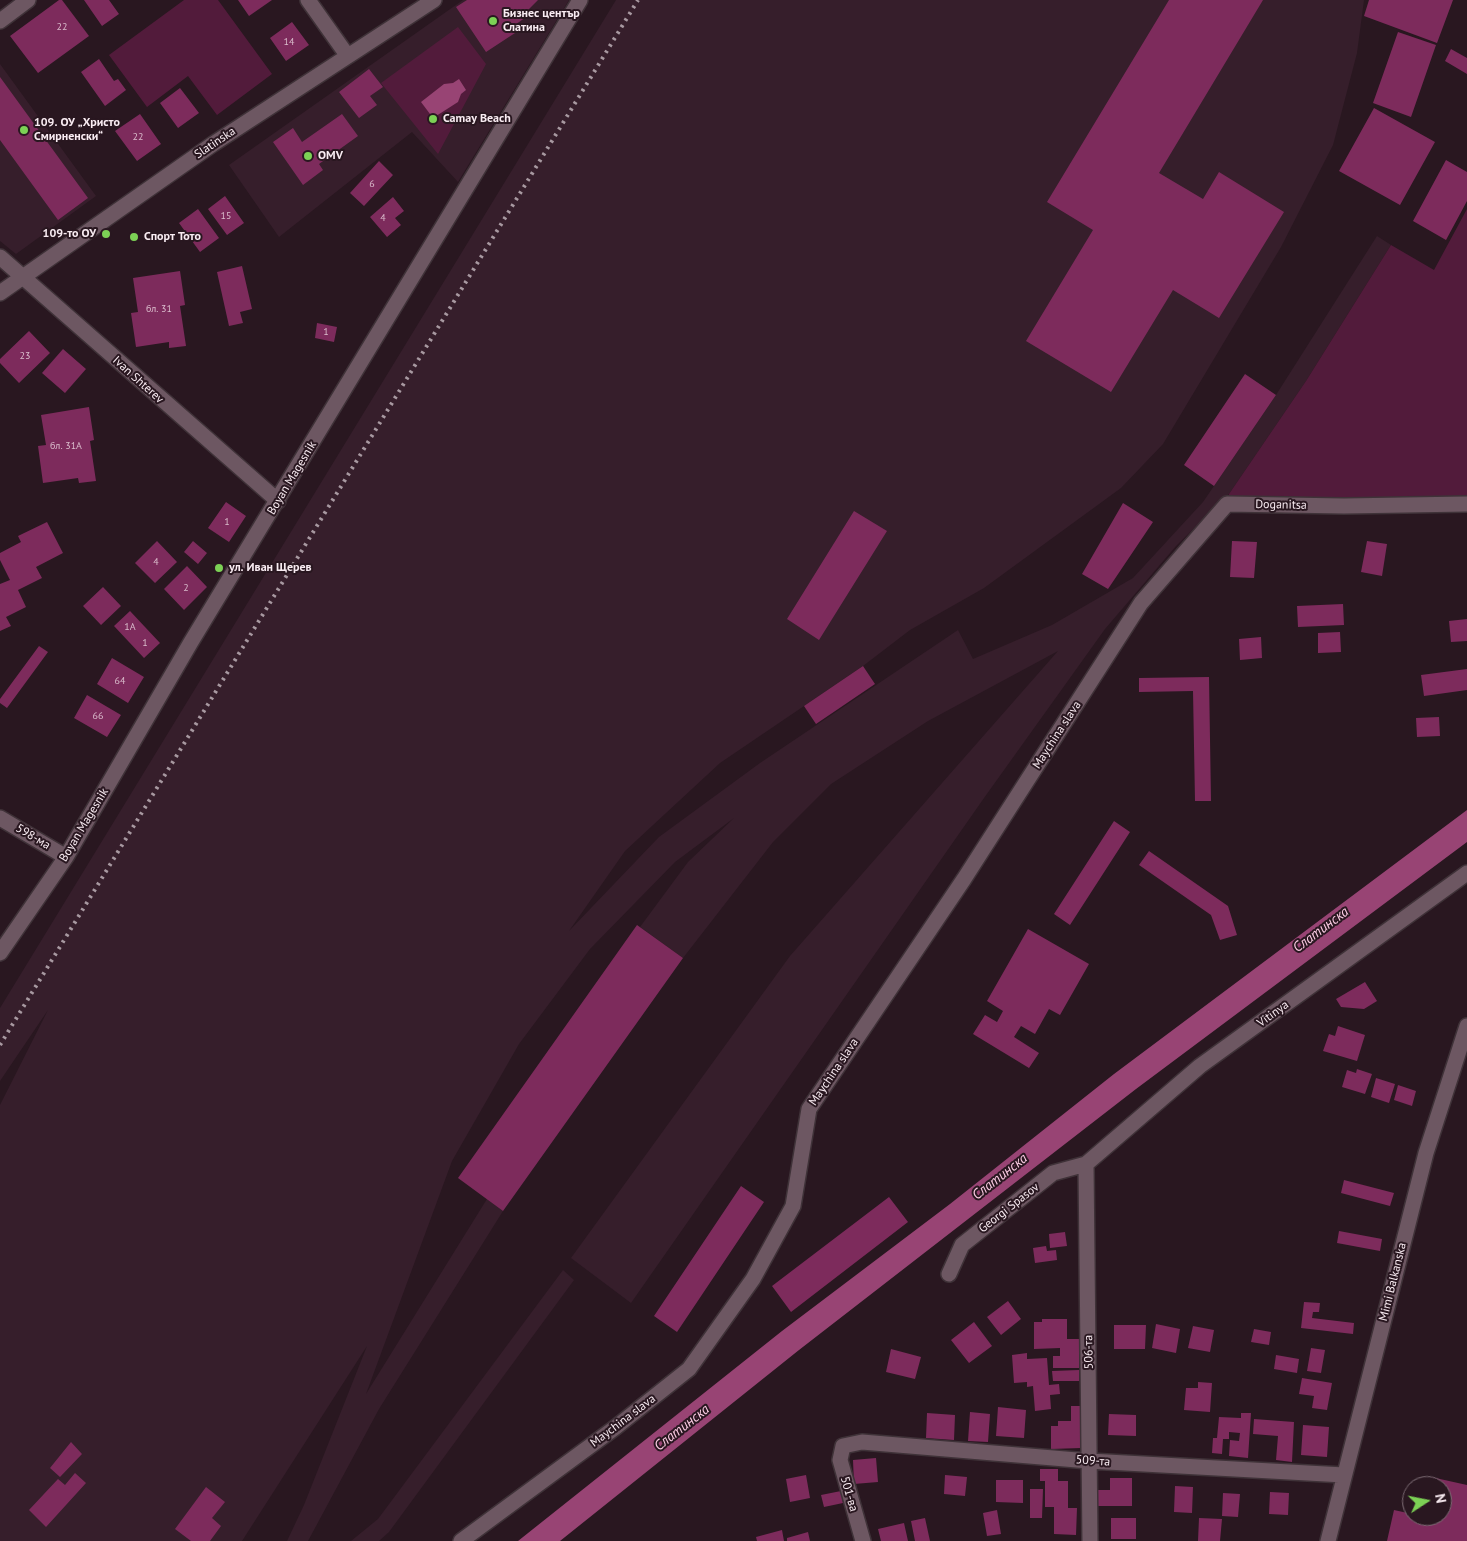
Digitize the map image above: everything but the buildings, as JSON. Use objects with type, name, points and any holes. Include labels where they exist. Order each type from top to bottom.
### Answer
[{"type":"street","points":[[0,21],[28,0]]},
{"type":"street","points":[[308,0],[347,55]]},
{"type":"street","name":"Slatinska","points":[[0,293],[213,144],[434,0]]},
{"type":"street","name":"Boyan Magesnik","points":[[0,953],[66,857],[191,642],[580,0]]},
{"type":"street","name":"Ivan Shterev","points":[[0,257],[24,276],[180,417],[278,501]]},
{"type":"street","name":"Doganitsa","points":[[1141,603],[1227,504],[1354,506],[1467,504]]},
{"type":"street","name":"Maychina slava","points":[[461,1541],[616,1427],[689,1369],[753,1279],[792,1206],[808,1109],[964,879],[1141,603]]},
{"type":"street","name":"598-ма","points":[[0,818],[66,857]]},
{"type":"street","name":"Vitinya","points":[[1086,1164],[1200,1066],[1467,874]]},
{"type":"street","name":"Mimi Balkanska","points":[[1328,1541],[1426,1152],[1467,1026]]},
{"type":"street","name":"Georgi Spasov","points":[[949,1274],[962,1245],[1053,1173],[1086,1164]]},
{"type":"street","name":"506-та","points":[[1086,1164],[1090,1541]]},
{"type":"street","name":"509-та","points":[[843,1446],[862,1442],[1089,1461],[1344,1475]]},
{"type":"street","name":"501-ва","points":[[843,1446],[840,1460],[863,1541]]},
{"type":"shaded area","points":[[184,0],[218,0],[272,74],[217,115],[188,76],[147,107],[109,55]]},
{"type":"shaded area","points":[[463,0],[569,0],[458,182],[412,132],[279,237],[229,165]]},
{"type":"shaded area","points":[[616,0],[1364,0],[1357,53],[1333,145],[1281,247],[1163,444],[1121,488],[984,588],[910,630],[863,666],[720,763],[625,851],[569,931],[659,837],[760,763],[958,630],[973,659],[1052,625],[1133,578],[1203,502],[1276,395],[1377,236],[1391,245],[1306,381],[1229,494],[1176,546],[1105,629],[984,798],[631,1303],[571,1258],[790,956],[1058,651],[928,721],[831,784],[773,842],[683,958],[640,927],[688,862],[734,818],[675,862],[590,949],[519,1044],[452,1161],[366,1394],[487,1199],[503,1211],[379,1409],[308,1541],[287,1541],[304,1505],[367,1346],[242,1541],[0,1541],[0,1105],[48,1010],[0,1081],[0,1008]]},
{"type":"shaded area","name":"Camay Beach","points":[[458,27],[486,64],[438,154],[381,83]]},
{"type":"shaded area","name":"109. ОУ „Христо Смирненски“","points":[[0,64],[96,196],[16,254],[0,241]]},
{"type":"shaded area","points":[[1467,209],[1467,504],[1227,504],[1229,494],[1306,381],[1391,245],[1434,270]]},
{"type":"shaded area","points":[[563,1270],[574,1280],[389,1532],[379,1541],[351,1541],[378,1519]]},
{"type":"water","points":[[459,79],[466,90],[461,94],[458,102],[433,118],[421,102],[444,84],[453,83]]},
{"type":"water","name":"Слатинска","points":[[1467,810],[1467,842],[1136,1089],[799,1350],[560,1541],[518,1541],[782,1331],[950,1204],[1114,1074]]},
{"type":"railway","points":[[0,1045],[638,0]]},
{"type":"place","name":"Бизнес център Слатина","points":[[493,21]]},
{"type":"place","name":"Camay Beach","points":[[433,119]]},
{"type":"place","name":"109. ОУ „Христо Смирненски“","points":[[24,130]]},
{"type":"place","name":"OMV","points":[[308,156]]},
{"type":"place","name":"109-то ОУ","points":[[106,234]]},
{"type":"place","name":"Спорт Тото","points":[[134,237]]},
{"type":"place","name":"ул. Иван Щерев","points":[[219,568]]}]
